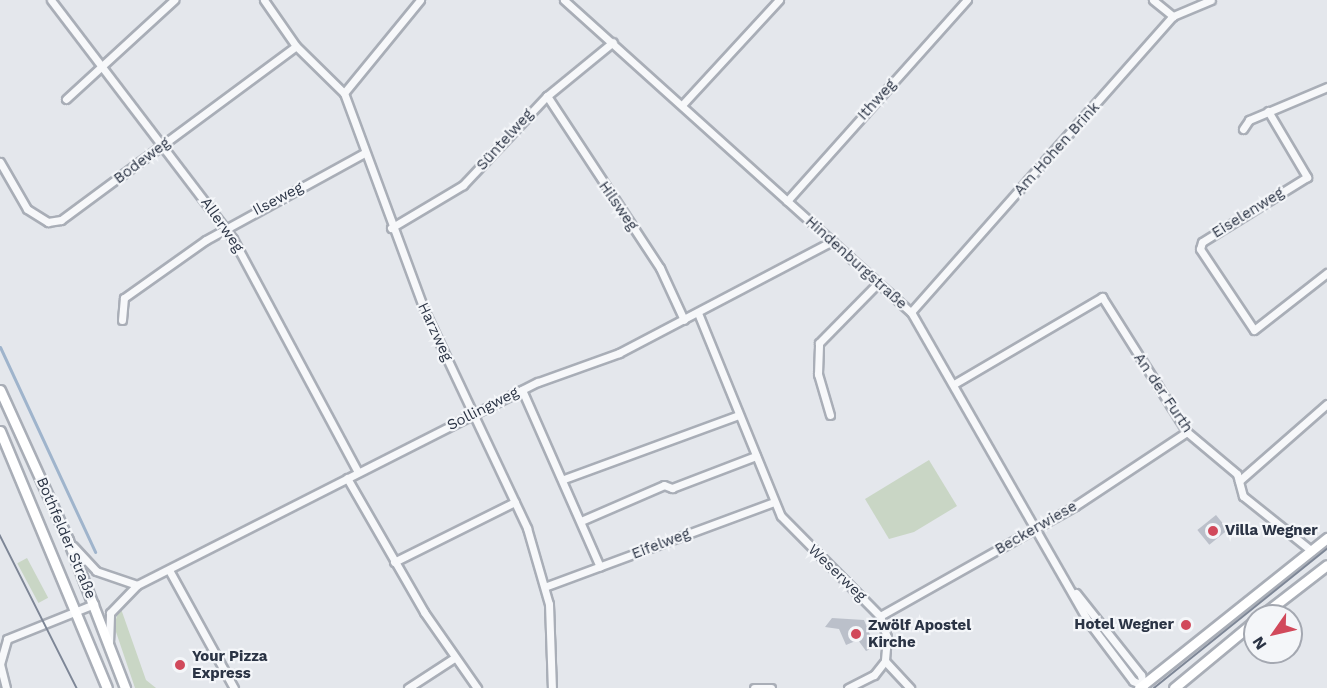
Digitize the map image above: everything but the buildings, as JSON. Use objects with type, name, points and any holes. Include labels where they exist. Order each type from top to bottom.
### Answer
[{"type":"main road","name":"Bothfelder Straße","points":[[0,390],[68,540],[125,688]]},
{"type":"main road","name":"Bothfelder Straße","points":[[0,431],[78,611],[107,688]]},
{"type":"main road","points":[[1142,687],[1327,538]]},
{"type":"main road","points":[[1277,604],[1327,565]]},
{"type":"main road","points":[[1174,688],[1243,631]]},
{"type":"street","name":"Allerweg","points":[[51,0],[105,67],[224,228],[358,472]]},
{"type":"street","points":[[66,99],[105,67],[174,0]]},
{"type":"street","name":"Harzweg","points":[[264,0],[296,46],[344,93],[391,228],[473,414],[515,502],[547,586],[552,688]]},
{"type":"street","points":[[344,93],[420,0]]},
{"type":"street","name":"Hindenburgstraße","points":[[564,0],[911,312],[1071,587],[1094,631],[1133,681],[1142,687]]},
{"type":"street","points":[[682,105],[779,0]]},
{"type":"street","name":"Ithweg","points":[[787,201],[967,0]]},
{"type":"street","points":[[1153,0],[1173,16]]},
{"type":"street","name":"Am Hohen Brink","points":[[911,312],[1173,16],[1211,0]]},
{"type":"street","name":"Süntelweg","points":[[391,228],[463,185],[547,96],[613,42]]},
{"type":"street","name":"Bodeweg","points":[[0,162],[27,209],[48,222],[75,213],[296,46]]},
{"type":"street","points":[[1243,129],[1268,111],[1327,87]]},
{"type":"street","name":"Hilsweg","points":[[547,96],[660,268],[684,320]]},
{"type":"street","name":"Eiselenweg","points":[[1268,111],[1307,177],[1202,242],[1200,249],[1254,330],[1327,273]]},
{"type":"street","name":"Ilseweg","points":[[122,320],[124,298],[224,228],[364,153]]},
{"type":"street","name":"Sollingweg","points":[[109,644],[110,613],[137,585],[522,390],[619,353],[832,242]]},
{"type":"street","points":[[830,415],[818,374],[819,343],[878,283]]},
{"type":"street","name":"An der Furth","points":[[954,384],[1102,297],[1187,432],[1239,481],[1243,496],[1312,551]]},
{"type":"street","name":"Weserweg","points":[[698,313],[774,502],[791,528],[879,616]]},
{"type":"street","points":[[522,390],[564,479],[600,567]]},
{"type":"street","points":[[1239,481],[1327,404]]},
{"type":"street","points":[[564,479],[739,414]]},
{"type":"street","name":"Beckerwiese","points":[[879,616],[1036,528],[1187,432]]},
{"type":"street","points":[[581,521],[664,485],[672,488],[756,456]]},
{"type":"street","points":[[347,478],[394,562],[454,658],[477,688]]},
{"type":"street","points":[[394,562],[515,502]]},
{"type":"street","name":"Eifelweg","points":[[547,586],[774,502]]},
{"type":"street","points":[[68,540],[96,571],[137,585]]},
{"type":"street","points":[[169,570],[234,688]]},
{"type":"street","points":[[6,688],[0,664],[7,639],[94,604]]},
{"type":"street","points":[[848,688],[874,675],[885,661],[887,637],[879,616]]},
{"type":"street","points":[[408,688],[454,658]]},
{"type":"street","points":[[885,661],[910,688]]},
{"type":"street","points":[[754,688],[771,688]]},
{"type":"green space","points":[[929,460],[957,506],[914,532],[889,539],[865,499]]},
{"type":"green space","points":[[27,558],[48,598],[38,603],[17,563]]},
{"type":"green space","points":[[120,606],[146,680],[156,688],[135,688],[114,626]]},
{"type":"waterway","points":[[0,347],[95,552]]},
{"type":"tram line","points":[[0,535],[77,688]]},
{"type":"tram line","points":[[1154,688],[1327,549]]},
{"type":"place","name":"Villa Wegner","points":[[1213,531]]},
{"type":"place","name":"Hotel Wegner","points":[[1186,625]]},
{"type":"place","name":"Zwölf Apostel Kirche","points":[[856,634]]},
{"type":"place","name":"Your Pizza Express","points":[[180,665]]}]
